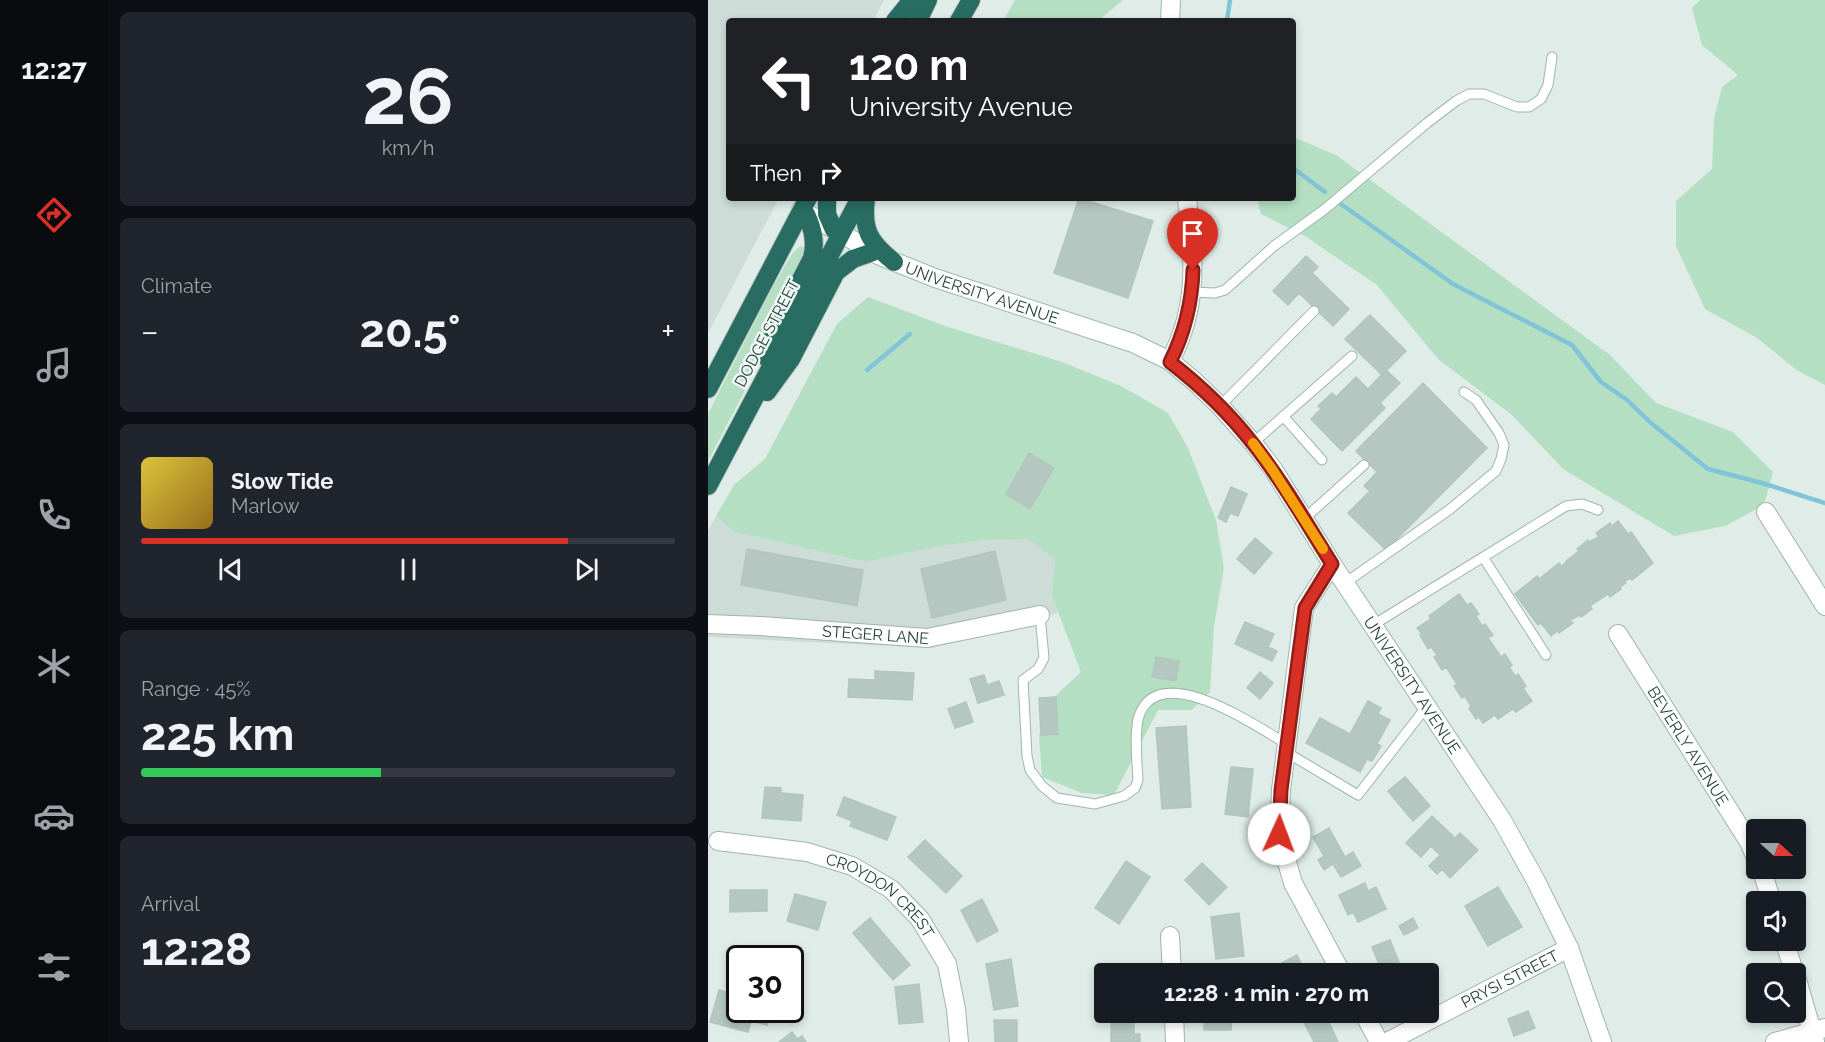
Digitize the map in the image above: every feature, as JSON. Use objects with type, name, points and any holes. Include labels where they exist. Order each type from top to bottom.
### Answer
[{"type":"highway","points":[[897,18],[912,0]]},
{"type":"highway","points":[[907,18],[917,0]]},
{"type":"highway","points":[[919,18],[928,0]]},
{"type":"highway","points":[[951,18],[958,0]]},
{"type":"highway","points":[[960,18],[971,0]]},
{"type":"highway","points":[[827,201],[827,214],[837,232]]},
{"type":"highway","name":"DODGE STREET","points":[[708,486],[837,232],[858,201]]},
{"type":"highway","points":[[866,201],[864,213],[867,230],[878,249],[894,262]]},
{"type":"highway","points":[[751,404],[776,328],[812,258],[814,237],[805,207]]},
{"type":"highway","name":"DODGE STREET","points":[[708,389],[805,207]]},
{"type":"highway","points":[[751,404],[770,390],[786,367],[836,272],[853,259],[873,252]]},
{"type":"street","points":[[1170,0],[1170,18]]},
{"type":"street","points":[[1170,362],[1180,343],[1192,292],[1193,247],[1187,201]]},
{"type":"street","name":"UNIVERSITY AVENUE","points":[[805,207],[837,232],[894,262],[935,278],[1133,343],[1170,362],[1220,406],[1272,469],[1332,564],[1502,820],[1536,881],[1569,948],[1602,1042]]},
{"type":"street","points":[[1766,512],[1825,606]]},
{"type":"street","points":[[1332,564],[1305,608],[1280,802],[1279,834],[1293,883],[1336,963]]},
{"type":"street","name":"STEGER LANE","points":[[708,624],[927,638],[1040,615]]},
{"type":"street","name":"BEVERLY AVENUE","points":[[1618,634],[1746,837]]},
{"type":"street","name":"CROYDON CREST","points":[[718,841],[807,852],[852,866],[891,889],[920,919],[947,964],[956,1009],[958,1042]]},
{"type":"street","points":[[1170,936],[1171,963]]},
{"type":"street","name":"PRYSI STREET","points":[[1387,1042],[1569,948]]},
{"type":"street","points":[[1775,1042],[1818,1034],[1806,1003]]},
{"type":"street","points":[[1174,1023],[1175,1042]]},
{"type":"street","points":[[1369,1023],[1379,1042]]},
{"type":"lane","points":[[1192,292],[1215,293],[1225,290],[1274,246],[1325,210],[1456,101],[1469,94],[1484,94],[1517,106],[1529,107],[1541,99],[1548,86],[1552,57]]},
{"type":"lane","points":[[1220,406],[1314,312]]},
{"type":"lane","points":[[1252,443],[1352,356]]},
{"type":"lane","points":[[1345,583],[1449,510],[1496,471],[1504,445],[1499,433],[1476,400],[1464,392]]},
{"type":"lane","points":[[1283,416],[1322,460]]},
{"type":"lane","points":[[1304,519],[1364,465]]},
{"type":"lane","points":[[1373,625],[1566,506],[1582,504],[1598,510]]},
{"type":"lane","points":[[1483,557],[1546,655]]},
{"type":"lane","points":[[1040,615],[1044,658],[1038,669],[1023,680],[1027,756],[1030,770],[1042,786],[1057,798],[1095,804],[1124,796],[1135,788],[1138,780],[1138,718],[1147,703],[1157,696],[1172,693],[1200,697],[1233,713],[1358,795],[1427,706]]},
{"type":"shaded area","points":[[708,0],[884,0],[875,18],[726,18],[726,201],[777,201],[708,333]]},
{"type":"shaded area","points":[[716,516],[734,532],[866,562],[935,547],[984,540],[1028,538],[1055,559],[1052,596],[1058,613],[933,648],[708,637],[708,531]]},
{"type":"green space","points":[[1015,0],[1123,0],[1102,18],[1005,18]]},
{"type":"green space","points":[[1700,0],[1825,0],[1825,385],[1798,371],[1757,338],[1705,309],[1676,246],[1676,201],[1712,169],[1714,118],[1722,87],[1738,75],[1702,45],[1692,8]]},
{"type":"green space","points":[[1296,138],[1336,155],[1610,355],[1656,403],[1733,432],[1773,472],[1764,505],[1725,526],[1674,536],[1563,469],[1512,415],[1438,359],[1377,285],[1305,236],[1261,214],[1258,201],[1296,201]]},
{"type":"green space","points":[[800,246],[806,249],[803,265],[757,357],[744,392],[708,461],[708,414],[771,290],[792,254]]},
{"type":"green space","points":[[868,297],[945,326],[1062,362],[1121,386],[1168,413],[1188,448],[1216,520],[1224,568],[1214,627],[1210,692],[1192,710],[1158,710],[1114,795],[1082,793],[1042,777],[1039,735],[1052,699],[1081,672],[1052,596],[1055,559],[1028,539],[984,540],[935,547],[866,562],[734,532],[716,516],[734,485],[765,459],[837,324]]},
{"type":"building","points":[[1078,201],[1089,201],[1153,221],[1128,298],[1054,273]]},
{"type":"building","points":[[1306,256],[1318,267],[1312,273],[1349,309],[1333,326],[1299,293],[1288,305],[1273,291]]},
{"type":"building","points":[[1370,315],[1406,351],[1382,375],[1345,339]]},
{"type":"building","points":[[1386,370],[1400,383],[1380,403],[1385,408],[1342,451],[1311,419],[1321,409],[1318,406],[1332,393],[1336,397],[1356,377],[1368,389]]},
{"type":"building","points":[[1423,383],[1487,448],[1386,550],[1348,513],[1370,491],[1364,486],[1377,472],[1356,451]]},
{"type":"building","points":[[1029,453],[1054,468],[1030,509],[1006,494]]},
{"type":"building","points":[[1231,487],[1247,494],[1238,516],[1230,513],[1226,522],[1218,518]]},
{"type":"building","points":[[1618,521],[1628,534],[1631,532],[1653,563],[1632,580],[1630,578],[1625,581],[1621,589],[1610,597],[1608,594],[1590,606],[1592,609],[1581,617],[1580,615],[1570,620],[1573,623],[1551,636],[1541,623],[1538,625],[1515,594],[1537,576],[1539,579],[1559,563],[1561,566],[1567,562],[1588,540],[1589,542],[1599,537],[1596,533],[1610,523],[1612,526]]},
{"type":"building","points":[[1255,538],[1272,553],[1254,574],[1237,559]]},
{"type":"building","points":[[747,549],[863,570],[857,606],[741,585]]},
{"type":"building","points":[[995,551],[1006,600],[932,618],[921,569]]},
{"type":"building","points":[[1459,594],[1467,605],[1471,603],[1479,614],[1476,616],[1482,626],[1485,624],[1493,635],[1488,638],[1501,657],[1505,654],[1512,665],[1509,667],[1516,677],[1518,674],[1526,686],[1523,688],[1532,701],[1516,712],[1513,709],[1498,719],[1495,715],[1483,723],[1479,717],[1476,719],[1465,696],[1462,698],[1454,686],[1457,684],[1446,667],[1442,670],[1434,657],[1437,655],[1431,647],[1428,649],[1417,628],[1431,619],[1429,616]]},
{"type":"building","points":[[1245,622],[1274,634],[1268,647],[1277,651],[1272,661],[1235,644]]},
{"type":"building","points":[[1156,657],[1179,661],[1176,681],[1152,677]]},
{"type":"building","points":[[875,671],[914,673],[912,700],[848,697],[849,679],[875,680]]},
{"type":"building","points":[[1260,672],[1273,683],[1260,699],[1247,688]]},
{"type":"building","points":[[984,675],[987,685],[999,681],[1004,695],[978,703],[970,679]]},
{"type":"building","points":[[1056,697],[1058,734],[1041,735],[1039,698]]},
{"type":"building","points":[[1368,701],[1381,708],[1378,714],[1390,720],[1377,744],[1381,746],[1372,761],[1367,759],[1360,772],[1306,743],[1320,718],[1350,734]]},
{"type":"building","points":[[966,702],[973,722],[955,728],[948,709]]},
{"type":"building","points":[[1186,726],[1191,807],[1162,809],[1156,728]]},
{"type":"building","points":[[1231,767],[1253,769],[1248,817],[1225,814]]},
{"type":"building","points":[[1405,777],[1430,806],[1413,821],[1388,791]]},
{"type":"building","points":[[765,787],[781,788],[781,793],[803,795],[801,821],[762,818]]},
{"type":"building","points":[[844,797],[896,817],[887,840],[850,826],[852,821],[837,815]]},
{"type":"building","points":[[1432,816],[1455,838],[1460,833],[1478,850],[1450,878],[1442,869],[1437,874],[1429,866],[1440,855],[1431,846],[1421,857],[1406,843]]},
{"type":"building","points":[[1329,828],[1345,857],[1353,852],[1361,866],[1341,877],[1333,864],[1324,870],[1318,860],[1324,856],[1313,837]]},
{"type":"building","points":[[925,840],[962,876],[946,893],[908,857]]},
{"type":"building","points":[[1126,861],[1150,877],[1119,924],[1095,908]]},
{"type":"building","points":[[1202,863],[1227,887],[1209,905],[1185,880]]},
{"type":"building","points":[[1365,883],[1368,891],[1376,887],[1386,909],[1358,922],[1353,912],[1348,915],[1339,895]]},
{"type":"building","points":[[1498,887],[1522,927],[1488,946],[1465,906]]},
{"type":"building","points":[[730,890],[767,890],[767,911],[730,912]]},
{"type":"building","points":[[795,894],[826,902],[818,930],[787,921]]},
{"type":"building","points":[[982,899],[998,931],[977,942],[961,910]]},
{"type":"building","points":[[1239,913],[1244,956],[1216,959],[1211,917]]},
{"type":"building","points":[[870,918],[910,965],[893,980],[853,933]]},
{"type":"building","points":[[1413,918],[1418,928],[1404,935],[1399,926]]},
{"type":"building","points":[[1390,940],[1399,962],[1379,963],[1372,947]]},
{"type":"building","points":[[1297,955],[1301,963],[1282,963]]},
{"type":"building","points":[[1011,959],[1018,1006],[994,1010],[986,964]]},
{"type":"building","points":[[919,984],[923,1022],[899,1024],[895,987]]},
{"type":"building","points":[[719,990],[726,992],[726,1023],[750,1023],[748,1032],[710,1022]]},
{"type":"building","points":[[1528,1011],[1535,1028],[1514,1036],[1508,1019]]},
{"type":"building","points":[[994,1020],[1017,1020],[1017,1042],[995,1042]]},
{"type":"building","points":[[1111,1023],[1134,1023],[1134,1034],[1140,1034],[1140,1042],[1111,1042]]},
{"type":"building","points":[[1204,1023],[1231,1023],[1231,1030],[1204,1030]]},
{"type":"building","points":[[1304,1023],[1329,1023],[1338,1042],[1314,1042]]},
{"type":"building","points":[[792,1032],[797,1039],[802,1036],[806,1042],[779,1042]]},
{"type":"waterway","points":[[1227,18],[1230,0]]},
{"type":"waterway","points":[[1296,170],[1325,192]]},
{"type":"waterway","points":[[1341,204],[1453,284],[1572,345],[1601,382],[1627,400],[1651,423],[1708,469],[1825,503]]},
{"type":"waterway","points":[[867,370],[910,334]]},
{"type":"slow traffic","points":[[1253,443],[1323,549]]},
{"type":"route","points":[[1193,270],[1187,320],[1180,343],[1170,362],[1195,382],[1236,423],[1272,469],[1332,564],[1305,608],[1281,790],[1279,834]]}]
